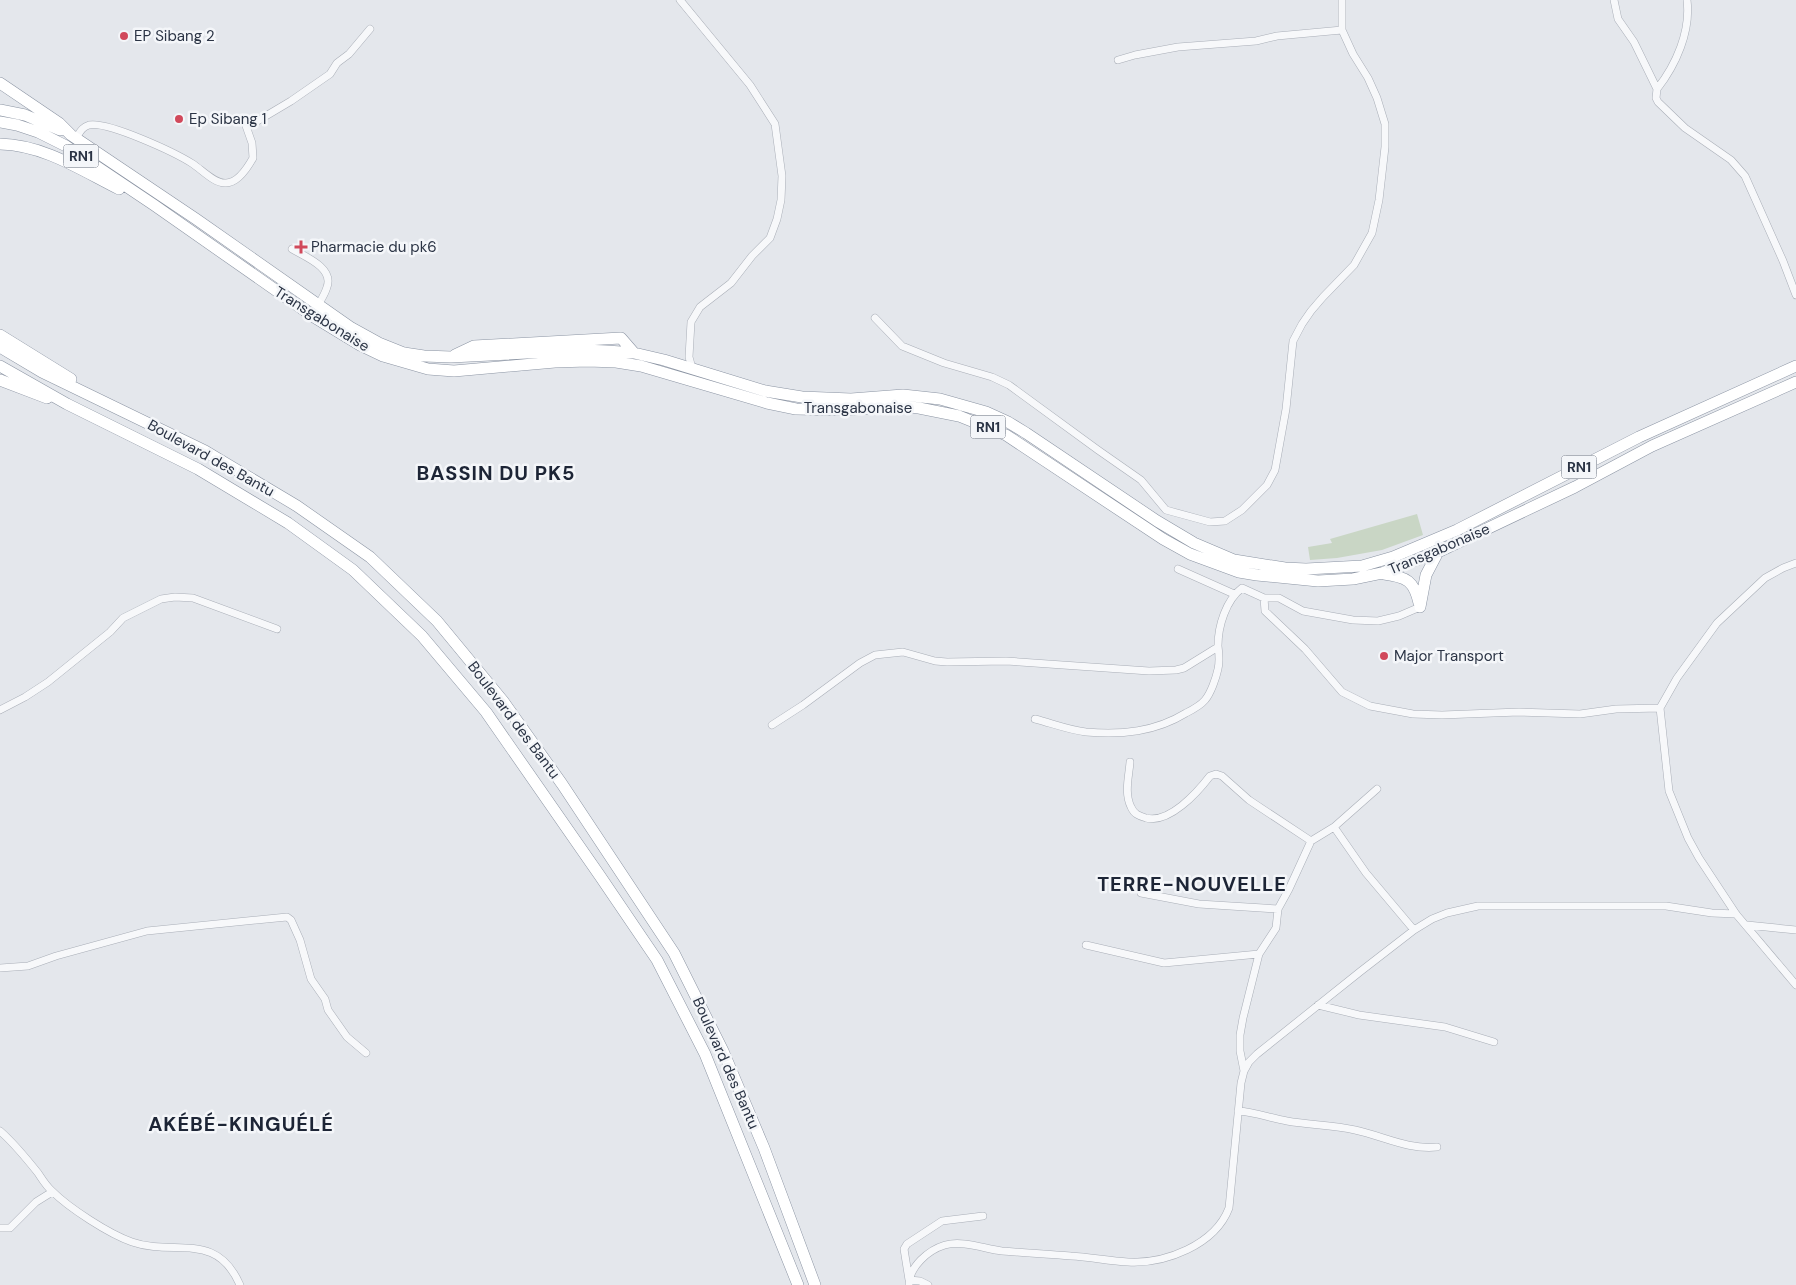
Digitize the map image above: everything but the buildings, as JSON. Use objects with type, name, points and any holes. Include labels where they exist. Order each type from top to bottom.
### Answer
[{"type":"highway","points":[[0,83],[59,123],[73,137]]},
{"type":"highway","name":"Transgabonaise","points":[[0,110],[25,115],[73,137],[196,219],[350,327],[378,343],[404,352],[424,356],[451,357],[583,350],[634,354],[692,368],[765,391],[789,396],[832,399],[902,395],[940,399],[986,412],[1026,433],[1157,521],[1194,543],[1234,560],[1286,568],[1306,569],[1362,566],[1393,557],[1457,530],[1639,437],[1796,366]]},
{"type":"highway","name":"Transgabonaise","points":[[0,122],[18,125],[38,132],[66,146],[320,321],[360,345],[399,362],[428,369],[454,371],[572,362],[616,362],[641,366],[767,403],[796,409],[844,410],[902,406],[941,412],[981,424],[1006,435],[1162,538],[1207,561],[1239,572],[1318,581],[1352,579],[1382,573],[1438,552],[1582,483],[1652,446],[1796,382]]},
{"type":"highway","points":[[0,144],[28,148],[48,154],[70,163],[129,194],[142,197]]},
{"type":"highway","points":[[0,335],[106,402]]},
{"type":"highway","name":"Boulevard des Bantu","points":[[0,348],[42,372],[205,451],[297,506],[370,557],[437,621],[503,701],[562,784],[674,953],[722,1051],[764,1148],[815,1285]]},
{"type":"highway","name":"Boulevard des Bantu","points":[[0,366],[67,404],[198,469],[288,523],[353,570],[422,636],[486,712],[657,960],[705,1054],[798,1285]]},
{"type":"highway","points":[[0,380],[36,395],[67,404]]},
{"type":"highway","points":[[1420,607],[1426,575],[1438,552]]},
{"type":"highway","points":[[1382,573],[1396,575],[1409,581],[1416,590],[1420,607]]},
{"type":"street","points":[[680,0],[750,85],[775,124],[782,176],[781,200],[777,220],[770,238],[752,256],[731,283],[700,308],[692,322],[689,357],[692,368]]},
{"type":"street","points":[[875,318],[902,346],[944,363],[992,377],[1009,385],[1141,480],[1166,510],[1210,522],[1221,522],[1242,510],[1267,485],[1275,470],[1286,409],[1293,342],[1302,324],[1323,296],[1354,264],[1372,233],[1381,187],[1385,124],[1377,98],[1368,78],[1353,54],[1342,30],[1342,0]]},
{"type":"street","points":[[1614,0],[1618,19],[1634,42],[1656,88],[1656,98],[1664,109],[1685,128],[1730,160],[1745,176],[1796,295]]},
{"type":"street","points":[[1656,88],[1673,65],[1680,48],[1686,25],[1687,0]]},
{"type":"street","points":[[73,137],[83,128],[91,125],[104,127],[166,150],[223,183],[235,181],[253,158],[252,143],[246,126],[292,101],[330,74],[337,63],[349,54],[370,29]]},
{"type":"street","points":[[1118,60],[1135,54],[1178,47],[1256,41],[1277,36],[1342,30]]},
{"type":"street","points":[[292,249],[324,269],[327,274],[328,286],[318,305]]},
{"type":"street","points":[[1157,521],[1166,510]]},
{"type":"street","points":[[1796,563],[1765,578],[1718,622],[1677,678],[1660,708],[1669,791],[1699,858],[1736,914],[1796,985]]},
{"type":"street","points":[[1178,569],[1234,594]]},
{"type":"street","points":[[1035,719],[1085,732],[1125,732],[1152,729],[1176,719],[1205,700],[1218,670],[1218,646],[1222,620],[1234,594],[1242,588],[1264,598],[1279,598],[1303,611],[1354,620],[1378,621],[1399,616],[1420,607]]},
{"type":"street","points":[[0,710],[48,682],[110,632],[123,618],[160,599],[175,597],[193,598],[277,629]]},
{"type":"street","points":[[1264,598],[1265,611],[1305,649],[1332,683],[1342,692],[1370,706],[1413,714],[1442,715],[1519,712],[1580,714],[1616,709],[1660,708]]},
{"type":"street","points":[[772,725],[802,706],[860,662],[875,655],[903,652],[935,661],[947,662],[1006,661],[1149,671],[1184,668],[1218,646]]},
{"type":"street","points":[[1130,762],[1128,795],[1130,807],[1140,817],[1150,819],[1161,818],[1176,810],[1210,776],[1216,774],[1222,776],[1249,800],[1311,841]]},
{"type":"street","points":[[1244,1071],[1240,1051],[1243,1018],[1259,954],[1276,928],[1278,910],[1311,841],[1334,828],[1377,789]]},
{"type":"street","points":[[1334,828],[1366,873],[1414,930]]},
{"type":"street","points":[[1141,894],[1199,904],[1278,910]]},
{"type":"street","points":[[909,1283],[914,1267],[931,1253],[946,1245],[962,1244],[1001,1251],[1127,1262],[1139,1262],[1171,1256],[1194,1246],[1218,1228],[1225,1220],[1229,1208],[1241,1083],[1249,1062],[1318,1005],[1414,930],[1432,919],[1447,913],[1478,906],[1666,906],[1712,914],[1736,914]]},
{"type":"street","points":[[0,968],[28,966],[56,956],[147,931],[194,928],[287,917],[291,920],[300,940],[311,979],[324,999],[328,1010],[347,1037],[366,1053]]},
{"type":"street","points":[[1747,925],[1796,930]]},
{"type":"street","points":[[1086,945],[1164,964],[1259,954]]},
{"type":"street","points":[[1318,1005],[1359,1015],[1445,1027],[1494,1042]]},
{"type":"street","points":[[1238,1111],[1267,1115],[1284,1121],[1352,1129],[1412,1147],[1437,1147]]},
{"type":"street","points":[[0,1131],[24,1155],[52,1192],[108,1231],[145,1246],[198,1249],[213,1253],[225,1261],[240,1285]]},
{"type":"street","points":[[0,1228],[10,1228],[36,1202],[52,1192]]},
{"type":"street","points":[[909,1283],[904,1249],[907,1244],[942,1221],[983,1216]]},
{"type":"street","points":[[909,1283],[920,1281],[928,1285]]},
{"type":"green space","points":[[1417,514],[1423,535],[1382,550],[1337,558],[1310,560],[1308,547],[1332,543],[1330,539]]},
{"type":"place","name":"EP Sibang 2","points":[[124,36]]},
{"type":"place","name":"Ep Sibang 1","points":[[179,119]]},
{"type":"place","name":"Pharmacie du pk6","points":[[301,247]]},
{"type":"place","name":"Major Transport","points":[[1384,656]]},
{"type":"district","name":"BASSIN DU PK5","points":[[496,473]]},
{"type":"district","name":"TERRE-NOUVELLE","points":[[1192,884]]},
{"type":"district","name":"AKÉBÉ-KINGUÉLÉ","points":[[241,1124]]}]
